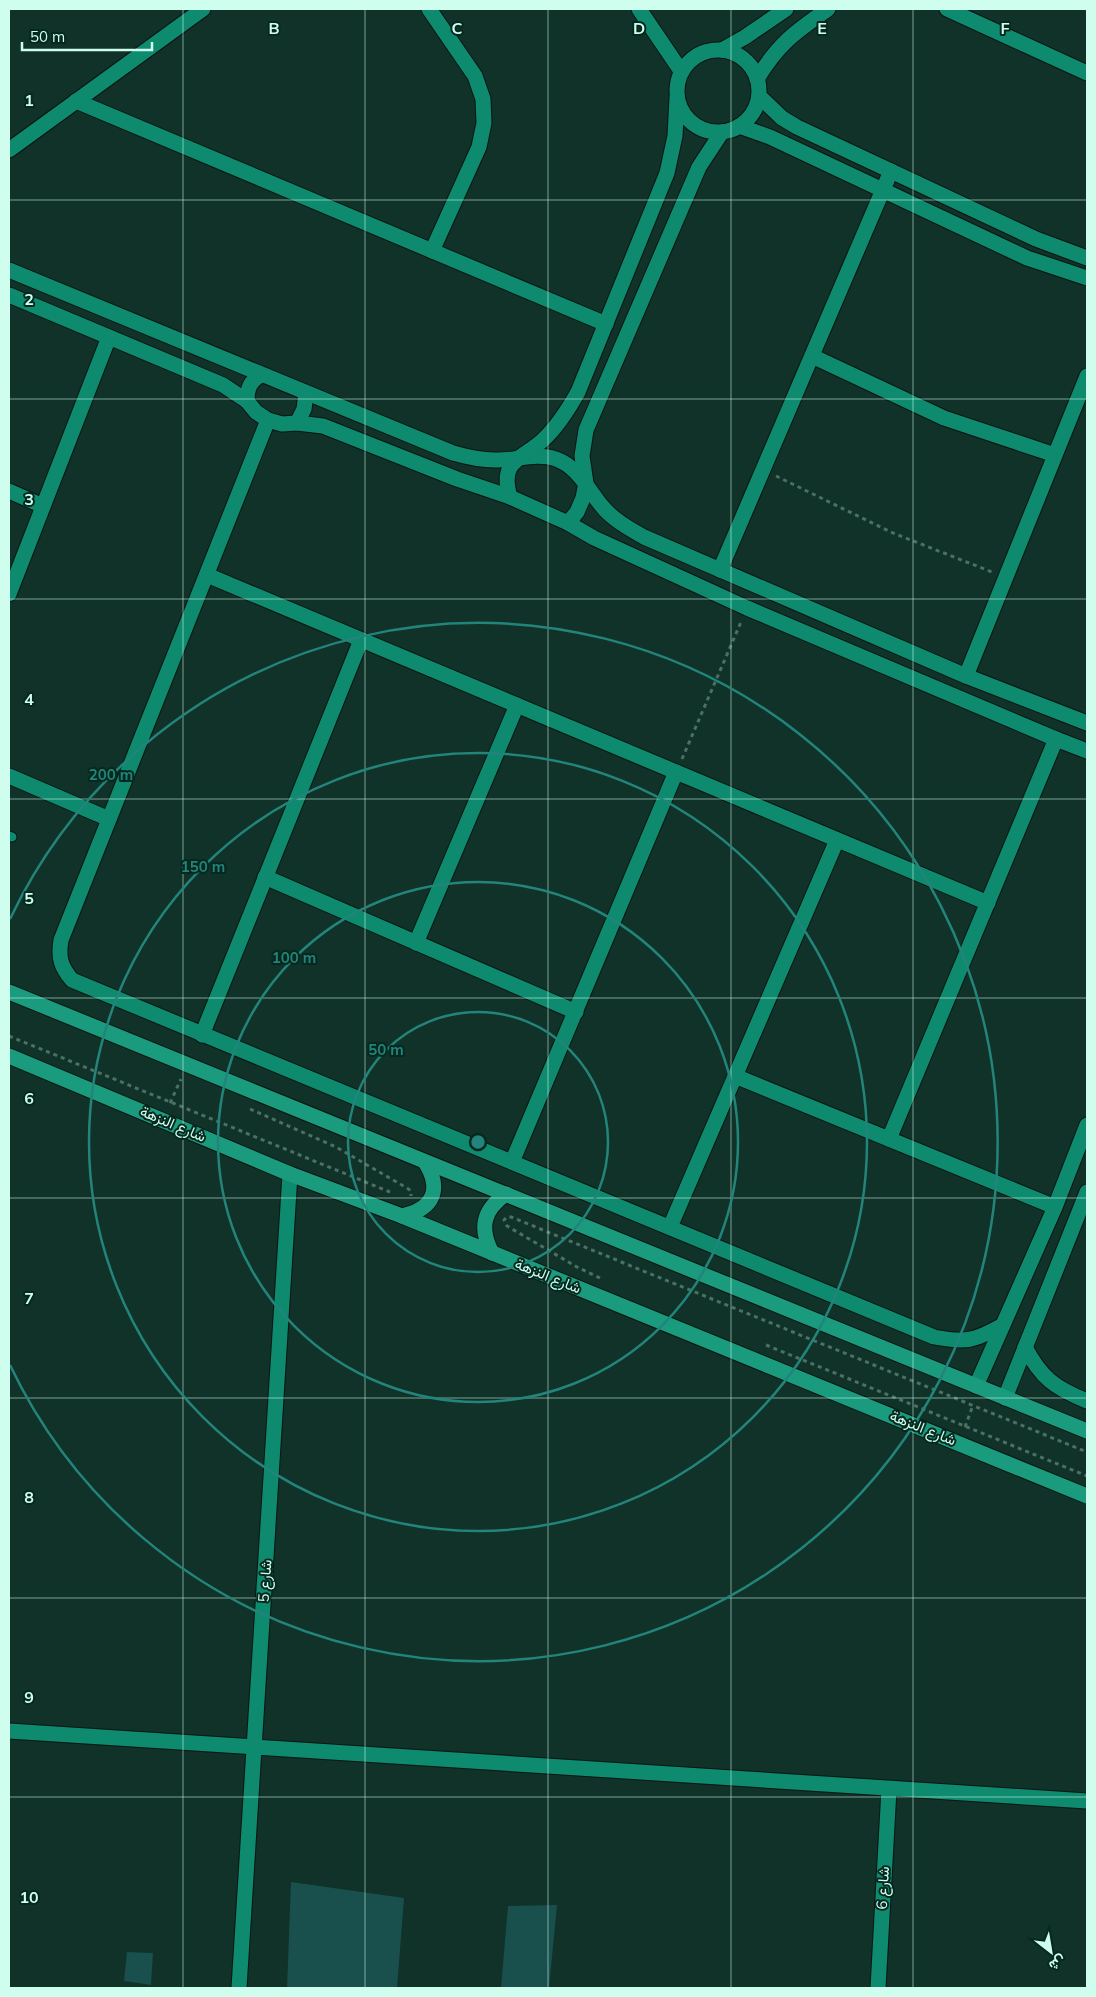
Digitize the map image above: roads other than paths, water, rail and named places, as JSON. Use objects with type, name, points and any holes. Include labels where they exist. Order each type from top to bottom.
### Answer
[{"type":"main road","points":[[9,992],[1087,1431]]},
{"type":"main road","name":"شارع النزهة","points":[[9,1056],[163,1119],[290,1174],[402,1216],[1087,1496]]},
{"type":"main road","points":[[402,1216],[416,1213],[428,1203],[434,1189],[432,1174],[425,1162]]},
{"type":"main road","points":[[492,1253],[486,1241],[484,1227],[487,1214],[495,1202],[506,1194]]},
{"type":"street","points":[[9,150],[203,9]]},
{"type":"street","points":[[429,9],[475,76],[483,99],[484,123],[479,147],[432,251]]},
{"type":"street","points":[[639,9],[681,71]]},
{"type":"street","points":[[722,50],[786,9]]},
{"type":"street","points":[[757,79],[783,43],[828,9]]},
{"type":"street","points":[[947,9],[1085,68]]},
{"type":"street","points":[[510,497],[506,483],[509,469],[518,457],[543,440],[563,419],[578,392],[667,173],[675,136],[676,88],[681,71],[698,54],[710,50],[722,50],[734,52],[744,59],[752,68],[757,79],[759,96],[752,113],[739,126],[722,132],[710,131],[693,123],[681,110],[677,98]]},
{"type":"street","points":[[759,96],[782,118],[797,126],[1036,239],[1087,258]]},
{"type":"street","points":[[76,101],[606,324]]},
{"type":"street","points":[[739,126],[770,137],[1027,258],[1087,278]]},
{"type":"street","points":[[568,523],[577,512],[584,498],[586,483],[582,456],[586,430],[699,167],[722,132]]},
{"type":"street","points":[[720,570],[892,171]]},
{"type":"street","points":[[9,270],[453,453],[474,459],[496,460],[538,455],[556,459],[573,469],[586,483],[601,506],[621,524],[644,537],[966,676],[1087,722]]},
{"type":"street","points":[[9,295],[223,385],[247,401],[256,412],[268,420],[282,424],[297,423],[323,426],[457,480],[510,497],[568,523],[594,538],[747,608],[1056,739],[1087,750]]},
{"type":"street","points":[[9,594],[109,337]]},
{"type":"street","points":[[812,356],[944,418],[1056,455]]},
{"type":"street","points":[[247,401],[249,385],[261,375]]},
{"type":"street","points":[[966,676],[1087,376]]},
{"type":"street","points":[[297,423],[304,409],[306,393]]},
{"type":"street","points":[[268,420],[61,940],[58,955],[62,969],[72,980],[202,1035],[934,1337],[958,1341],[982,1337],[1003,1325]]},
{"type":"street","points":[[9,491],[43,506]]},
{"type":"street","points":[[206,575],[988,903]]},
{"type":"street","points":[[202,1035],[361,640]]},
{"type":"street","points":[[416,943],[517,705]]},
{"type":"street","points":[[889,1139],[1056,739]]},
{"type":"street","points":[[512,1162],[676,772]]},
{"type":"street","points":[[9,776],[109,818]]},
{"type":"street","points":[[670,1227],[837,840]]},
{"type":"street","points":[[265,877],[576,1012]]},
{"type":"street","points":[[735,1076],[889,1139],[1057,1202],[1084,1208]]},
{"type":"street","points":[[978,1387],[1057,1202],[1087,1125]]},
{"type":"street","name":"شارع 5","points":[[239,1988],[290,1174]]},
{"type":"street","points":[[1004,1398],[1084,1208],[1087,1192]]},
{"type":"street","points":[[1025,1347],[1035,1366],[1049,1381],[1067,1393],[1087,1401]]},
{"type":"street","points":[[9,1732],[255,1746],[1087,1801]]},
{"type":"street","name":"شارع 6","points":[[878,1988],[889,1789]]}]
